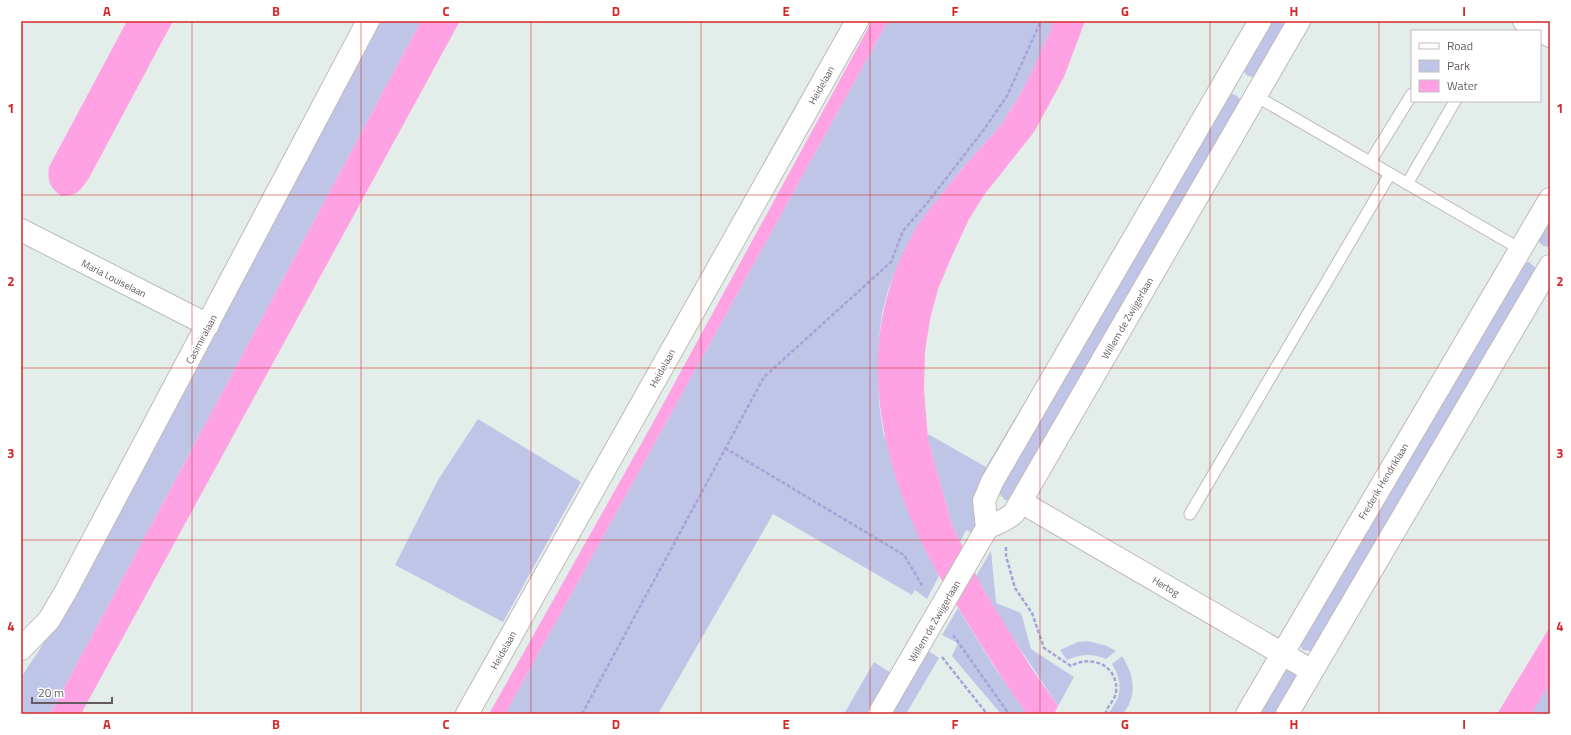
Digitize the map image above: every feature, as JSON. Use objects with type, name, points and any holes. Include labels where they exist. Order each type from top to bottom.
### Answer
[{"type":"street","name":"Casimiralaan","points":[[21,649],[49,620],[66,591],[368,21]]},
{"type":"street","name":"Heidelaan","points":[[467,714],[857,21]]},
{"type":"street","points":[[982,536],[984,500],[992,482],[1260,21]]},
{"type":"street","name":"Willem de Zwijgerlaan","points":[[879,714],[927,634],[982,536],[1009,518],[1021,502],[1299,21]]},
{"type":"street","points":[[1524,21],[1540,30]]},
{"type":"street","points":[[1541,31],[1550,36]]},
{"type":"street","points":[[1226,79],[1256,96]]},
{"type":"street","name":"Frederik Hendriklaan","points":[[1247,714],[1550,199]]},
{"type":"street","name":"Maria Louiselaan","points":[[21,230],[208,325]]},
{"type":"street","points":[[1287,714],[1550,266],[1520,249]]},
{"type":"street","name":"Hertog","points":[[1021,502],[1312,671]]},
{"type":"lane","points":[[1256,96],[1520,249]]},
{"type":"lane","points":[[1370,162],[1411,96]]},
{"type":"lane","points":[[1407,184],[1454,102]]},
{"type":"lane","points":[[1190,514],[1390,174]]},
{"type":"path","points":[[582,714],[764,377],[891,262],[903,231],[928,202],[1008,96],[1041,21]]},
{"type":"path","points":[[725,448],[904,555],[925,590]]},
{"type":"path","points":[[1007,544],[1006,556],[1015,588],[1032,613],[1044,648],[1071,666],[1086,660],[1096,661],[1106,666],[1112,674],[1116,683],[1116,693],[1112,703],[1106,710],[1106,714]]},
{"type":"path","points":[[950,639],[952,634],[1009,714]]},
{"type":"path","points":[[941,653],[942,659],[987,714]]},
{"type":"green space","points":[[381,21],[421,21],[50,714],[22,714],[21,675],[40,649]]},
{"type":"green space","points":[[888,21],[1054,21],[1037,63],[1002,124],[961,170],[919,224],[897,268],[888,290],[882,313],[878,373],[879,404],[883,432],[928,555],[939,576],[927,599],[915,590],[912,595],[773,514],[658,714],[505,714]]},
{"type":"green space","points":[[1267,21],[1291,21],[1255,77],[1248,76],[1242,67]]},
{"type":"green space","points":[[1229,93],[1236,95],[1241,100],[1010,500],[1005,500],[998,492]]},
{"type":"green space","points":[[1550,214],[1550,247],[1546,247],[1538,240]]},
{"type":"green space","points":[[1529,262],[1537,269],[1312,651],[1303,650],[1300,645],[1524,263]]},
{"type":"green space","points":[[1020,410],[1026,413],[976,518],[972,533],[966,530],[960,542],[952,525],[928,439],[928,434],[986,467]]},
{"type":"green space","points":[[478,419],[581,482],[503,622],[395,565],[438,480]]},
{"type":"green space","points":[[991,551],[996,603],[1021,613],[1031,649],[1074,677],[1058,706],[1003,623],[976,576]]},
{"type":"green space","points":[[958,608],[993,665],[1027,714],[1001,714],[952,656],[958,643],[942,635]]},
{"type":"green space","points":[[1088,641],[1107,646],[1116,651],[1106,659],[1086,655],[1077,656],[1067,660],[1060,650],[1078,642]]},
{"type":"green space","points":[[927,650],[939,658],[906,714],[890,714]]},
{"type":"green space","points":[[1122,656],[1132,678],[1133,685],[1131,700],[1123,714],[1111,714],[1109,712],[1119,695],[1120,689],[1116,670],[1112,664]]},
{"type":"green space","points":[[874,662],[891,673],[867,714],[844,714]]},
{"type":"green space","points":[[1550,665],[1550,714],[1519,714]]},
{"type":"green space","points":[[1282,670],[1287,670],[1294,673],[1296,677],[1278,714],[1254,714]]},
{"type":"water","points":[[127,21],[173,21],[89,178],[75,194],[61,196],[54,190],[50,183],[48,176],[49,167]]},
{"type":"water","points":[[421,21],[460,21],[81,714],[50,714]]},
{"type":"water","points":[[872,21],[888,21],[505,714],[489,714],[650,428]]},
{"type":"water","points":[[1054,21],[1085,21],[1064,77],[1034,132],[984,195],[968,221],[938,289],[930,319],[925,352],[924,390],[928,439],[952,525],[982,587],[1032,669],[1058,706],[1054,714],[1027,714],[996,668],[932,563],[914,526],[899,488],[888,450],[881,412],[878,374],[879,336],[886,299],[899,262],[918,225],[1000,126],[1011,110],[1031,73]]},
{"type":"water","points":[[1550,627],[1550,684],[1531,714],[1497,714]]}]
